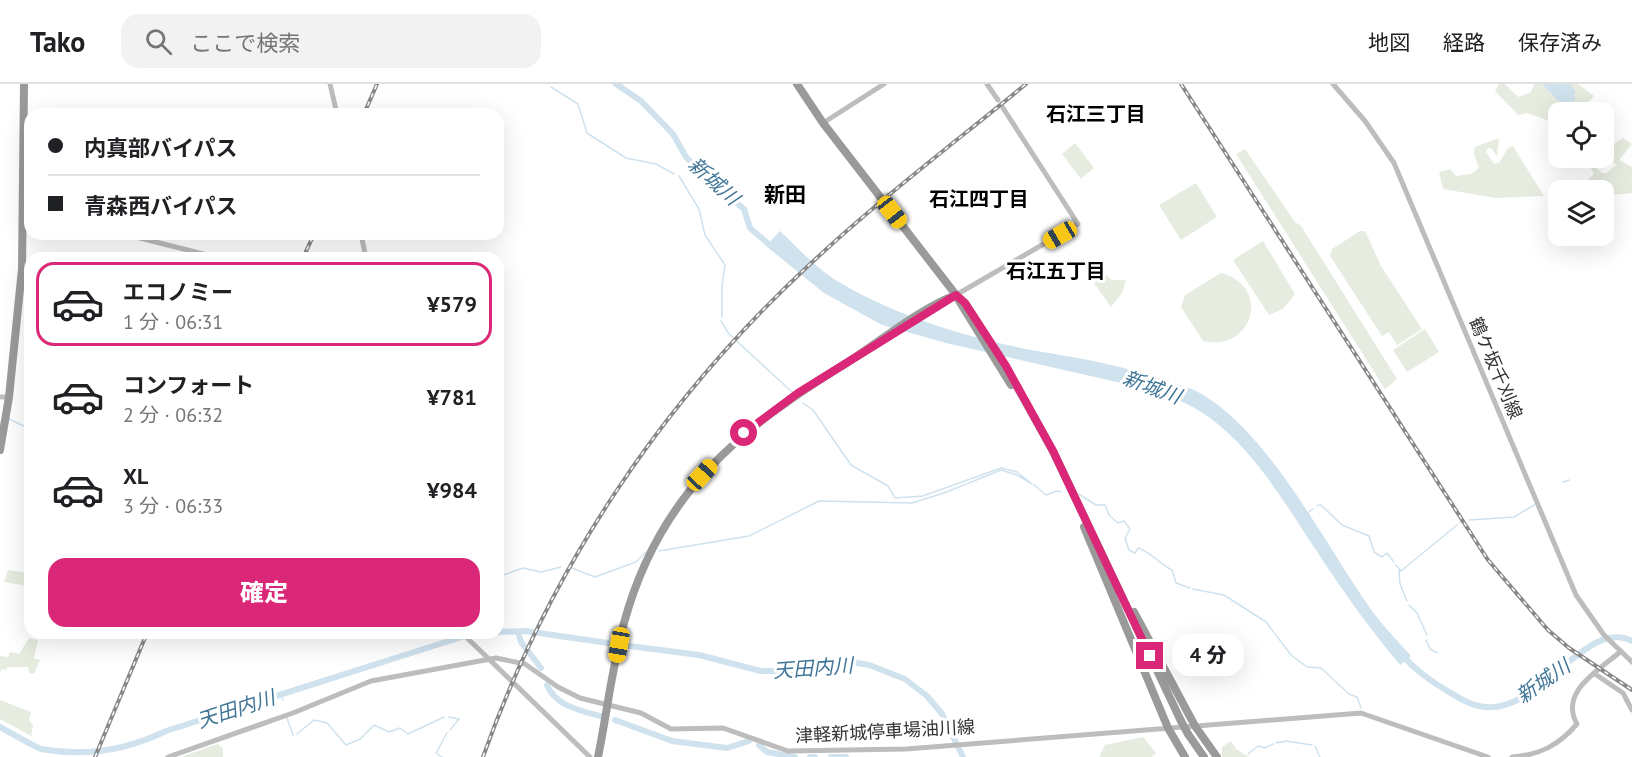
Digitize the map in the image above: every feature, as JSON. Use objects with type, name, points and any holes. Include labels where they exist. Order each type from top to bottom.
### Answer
[{"type":"highway","points":[[24,84],[25,108]]},
{"type":"highway","points":[[797,84],[824,123],[956,295],[999,360],[1053,451],[1179,722]]},
{"type":"highway","points":[[0,450],[9,397],[24,240]]},
{"type":"highway","points":[[598,757],[619,645],[634,591],[656,542],[688,492],[718,458],[758,421],[956,295]]},
{"type":"highway","points":[[999,360],[1049,454],[1198,757]]},
{"type":"highway","points":[[1084,527],[1168,728],[1185,757]]},
{"type":"highway","points":[[1094,536],[1196,726],[1217,757]]},
{"type":"highway","points":[[1186,734],[1204,757]]},
{"type":"main road","points":[[330,84],[336,108]]},
{"type":"main road","points":[[824,123],[885,84]]},
{"type":"main road","points":[[987,84],[998,100]]},
{"type":"main road","name":"鶴ケ坂千刈線","points":[[1333,84],[1365,121],[1394,163],[1560,562],[1576,595],[1613,646],[1632,662]]},
{"type":"main road","points":[[956,295],[1078,225],[1003,108]]},
{"type":"main road","points":[[148,240],[195,252]]},
{"type":"main road","points":[[0,397],[9,397]]},
{"type":"main road","points":[[469,639],[590,757]]},
{"type":"main road","points":[[1512,757],[1531,755],[1556,745],[1564,739],[1577,724],[1571,708],[1574,695],[1620,652]]},
{"type":"main road","name":"津軽新城停車場油川線","points":[[168,757],[293,713],[371,681],[488,658],[518,662],[568,693],[641,713],[671,729],[723,728],[788,751],[906,749],[1361,713],[1488,757]]},
{"type":"main road","points":[[1595,674],[1623,693],[1632,710]]},
{"type":"shaded area","points":[[1499,84],[1505,84],[1518,97],[1531,92],[1534,84],[1542,84],[1558,101],[1576,96],[1570,84],[1578,84],[1594,96],[1589,102],[1548,102],[1548,120],[1527,113],[1518,115],[1495,91]]},
{"type":"shaded area","points":[[1623,138],[1632,144],[1619,160],[1632,167],[1632,193],[1614,195],[1614,180],[1587,180],[1594,174],[1591,168],[1607,173],[1614,168],[1616,165],[1614,144]]},
{"type":"shaded area","points":[[1499,139],[1497,156],[1491,148],[1488,148],[1486,152],[1494,164],[1499,163],[1508,148],[1513,146],[1544,196],[1495,198],[1443,189],[1439,172],[1450,169],[1456,176],[1471,174],[1479,168],[1474,153],[1475,147]]},
{"type":"shaded area","points":[[1075,143],[1094,168],[1081,179],[1062,154]]},
{"type":"shaded area","points":[[1245,149],[1295,222],[1301,226],[1397,379],[1385,389],[1236,154]]},
{"type":"shaded area","points":[[1196,183],[1217,217],[1181,240],[1159,205]]},
{"type":"shaded area","points":[[1360,231],[1365,231],[1381,266],[1422,329],[1397,345],[1389,332],[1382,336],[1330,256],[1332,249]]},
{"type":"shaded area","points":[[1263,241],[1295,294],[1283,309],[1269,315],[1233,260]]},
{"type":"shaded area","points":[[1221,273],[1237,280],[1247,291],[1251,303],[1250,316],[1244,328],[1234,337],[1220,342],[1203,341],[1181,307],[1185,295]]},
{"type":"shaded area","points":[[1105,274],[1112,280],[1126,280],[1122,293],[1111,307],[1094,283]]},
{"type":"shaded area","points":[[1425,329],[1439,352],[1407,372],[1393,350]]},
{"type":"shaded area","points":[[8,570],[24,572],[24,585],[4,582]]},
{"type":"shaded area","points":[[28,639],[38,640],[34,658],[40,660],[34,674],[29,673],[28,667],[7,667],[7,670],[2,669],[0,672],[0,656],[8,657],[10,652],[19,654]]},
{"type":"shaded area","points":[[0,700],[31,712],[29,720],[33,726],[31,736],[0,719]]},
{"type":"shaded area","points":[[1143,737],[1156,753],[1152,757],[1099,757],[1105,745]]},
{"type":"shaded area","points":[[1231,741],[1236,749],[1249,757],[1222,757],[1222,747]]},
{"type":"shaded area","points":[[217,744],[223,748],[223,757],[181,757]]},
{"type":"water","points":[[1542,84],[1570,84],[1575,91],[1575,100],[1573,102],[1558,101]]},
{"type":"water","points":[[780,231],[834,279],[881,304],[908,315],[990,341],[1138,372],[1196,391],[1222,408],[1247,431],[1270,459],[1370,608],[1411,656],[1400,665],[1346,594],[1256,463],[1242,446],[1210,418],[1178,400],[1143,388],[946,343],[882,325],[824,293],[766,246]]},
{"type":"waterway","name":"新城川","points":[[616,84],[641,101],[673,134],[686,157],[706,178],[744,209],[750,228],[772,247]]},
{"type":"waterway","points":[[551,87],[578,104],[587,133],[626,158],[656,164],[674,174]]},
{"type":"waterway","points":[[679,176],[699,209],[705,235],[725,265],[722,317]]},
{"type":"waterway","points":[[721,321],[729,334],[792,392]]},
{"type":"waterway","points":[[803,403],[813,410],[851,465],[888,486],[895,498],[923,496],[1001,468],[1017,472],[1031,483]]},
{"type":"waterway","points":[[9,419],[24,426]]},
{"type":"waterway","points":[[659,551],[749,536],[819,501],[912,503],[1001,470],[1017,475],[1032,484]]},
{"type":"waterway","points":[[1563,482],[1569,480]]},
{"type":"waterway","points":[[1034,485],[1046,495],[1061,492]]},
{"type":"waterway","points":[[1079,494],[1096,505],[1105,505],[1109,515],[1118,523],[1124,521],[1130,529],[1125,538],[1129,550],[1135,553],[1138,548],[1147,552],[1172,570],[1176,583],[1190,588]]},
{"type":"waterway","points":[[1317,506],[1320,504],[1342,525],[1369,536],[1374,552],[1382,557],[1387,553],[1394,562]]},
{"type":"waterway","points":[[1469,520],[1514,517],[1534,505]]},
{"type":"waterway","points":[[1306,514],[1313,509]]},
{"type":"waterway","points":[[1396,565],[1401,571],[1457,525]]},
{"type":"waterway","points":[[572,568],[595,577],[636,562],[646,552]]},
{"type":"waterway","points":[[504,575],[523,568],[541,572],[561,567]]},
{"type":"waterway","points":[[1399,570],[1400,584],[1407,601]]},
{"type":"waterway","points":[[1193,589],[1224,595],[1266,622],[1291,655],[1307,667],[1321,668],[1349,694],[1357,697],[1361,708]]},
{"type":"waterway","points":[[1409,605],[1417,613],[1427,635]]},
{"type":"waterway","name":"天田内川","points":[[504,632],[525,631],[615,644]]},
{"type":"waterway","name":"天田内川","points":[[518,632],[521,642],[541,668]]},
{"type":"waterway","name":"新城川","points":[[1402,655],[1424,676],[1471,704],[1500,706],[1521,698],[1541,685],[1578,654],[1596,643],[1614,637],[1632,641]]},
{"type":"waterway","name":"天田内川","points":[[0,727],[41,749],[89,752],[121,747],[455,639]]},
{"type":"waterway","points":[[1426,640],[1430,649],[1437,653]]},
{"type":"waterway","name":"天田内川","points":[[622,645],[699,655],[761,671],[788,671],[846,661],[869,665],[905,679],[927,696],[942,714],[963,757]]},
{"type":"waterway","name":"天田内川","points":[[547,685],[556,698],[562,702],[600,716]]},
{"type":"waterway","name":"天田内川","points":[[281,695],[283,700]]},
{"type":"waterway","points":[[297,734],[314,720],[327,723],[346,745],[360,739],[374,725],[389,732],[400,728],[408,734],[444,717]]},
{"type":"waterway","points":[[449,717],[459,719],[450,730]]},
{"type":"waterway","points":[[287,718],[293,735]]},
{"type":"waterway","name":"天田内川","points":[[615,720],[672,741],[727,748],[749,741]]},
{"type":"waterway","points":[[442,757],[436,753],[447,733]]},
{"type":"waterway","points":[[1276,743],[1286,741],[1312,745]]},
{"type":"waterway","points":[[1248,754],[1258,746],[1265,748],[1273,744]]},
{"type":"waterway","name":"天田内川","points":[[759,745],[767,752],[795,757]]},
{"type":"waterway","points":[[1315,746],[1320,757]]},
{"type":"waterway","name":"天田内川","points":[[810,757],[815,757]]},
{"type":"waterway","name":"天田内川","points":[[831,757],[846,757]]},
{"type":"railway","points":[[367,108],[377,84]]},
{"type":"railway","points":[[483,757],[510,688],[541,620],[576,555],[615,493],[658,432],[704,374],[754,319],[833,243],[887,196],[1026,84]]},
{"type":"railway","points":[[1181,84],[1488,560],[1548,630],[1569,648],[1632,690]]},
{"type":"railway","points":[[306,252],[311,240]]},
{"type":"railway","points":[[95,757],[144,639]]},
{"type":"district","name":"石江三丁目","points":[[1096,114]]},
{"type":"district","name":"新田","points":[[785,194]]},
{"type":"district","name":"石江四丁目","points":[[979,199]]},
{"type":"district","name":"石江五丁目","points":[[1056,271]]},
{"type":"route","points":[[744,433],[798,393],[947,298],[956,295],[965,303],[1031,410],[1053,451],[1150,656]]}]
